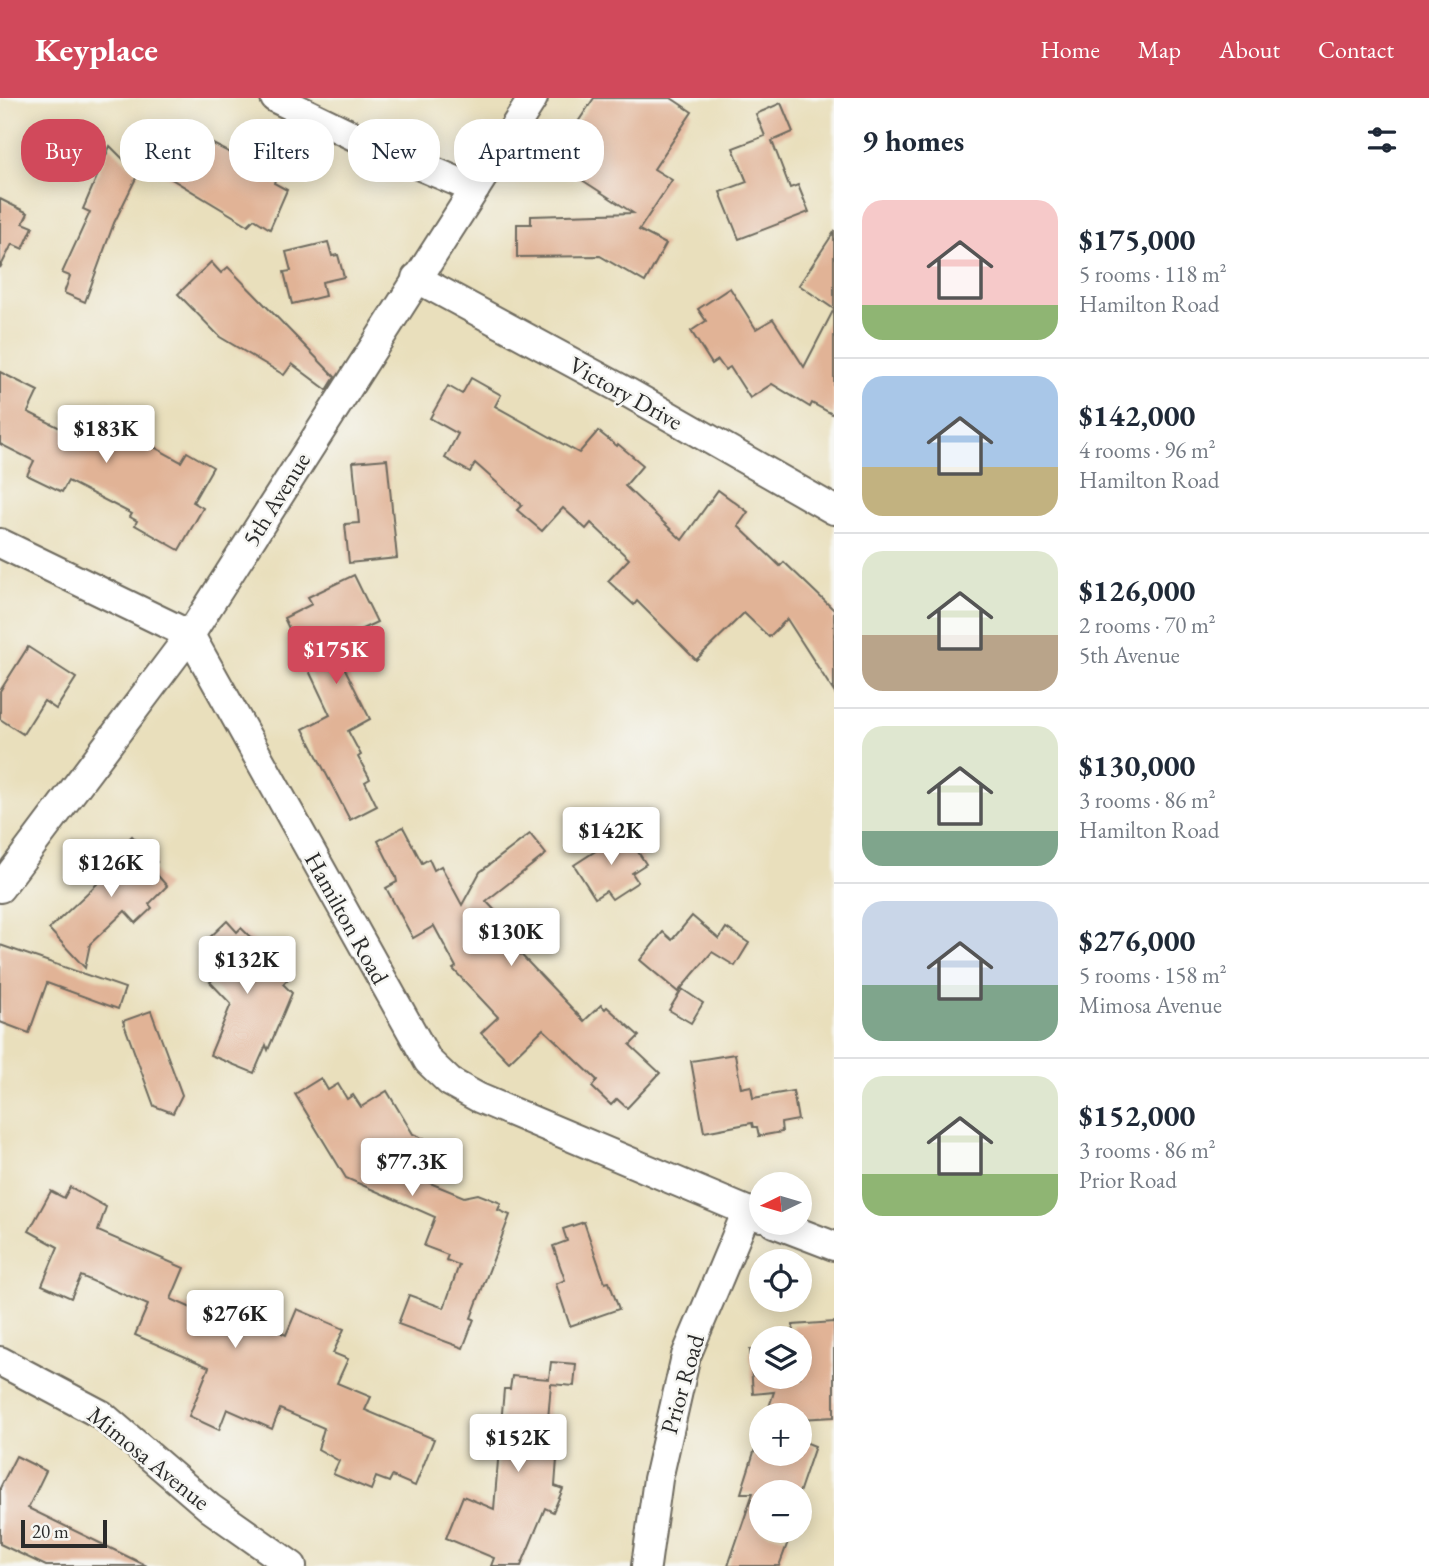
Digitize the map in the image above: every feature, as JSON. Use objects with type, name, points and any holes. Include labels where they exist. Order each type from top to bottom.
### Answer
[{"type":"street","points":[[275,98],[385,151],[475,189]]},
{"type":"street","name":"5th Avenue","points":[[0,888],[190,635],[533,98]]},
{"type":"street","name":"Victory Drive","points":[[416,278],[834,510]]},
{"type":"street","points":[[0,543],[190,635]]},
{"type":"street","name":"Hamilton Road","points":[[190,635],[428,1061],[450,1082],[479,1098],[749,1212]]},
{"type":"street","name":"Prior Road","points":[[646,1566],[663,1454],[686,1356],[749,1224]]},
{"type":"street","points":[[806,1236],[834,1247]]},
{"type":"street","name":"Mimosa Avenue","points":[[0,1361],[102,1415],[210,1508],[292,1566]]},
{"type":"building","points":[[594,98],[671,98],[692,112],[654,169],[672,180],[639,230],[666,244],[645,282],[600,256],[517,257],[517,224],[531,224],[531,216],[633,213],[585,182],[604,182],[604,119],[580,119]]},
{"type":"building","points":[[781,103],[793,132],[772,141],[790,188],[798,185],[809,212],[739,239],[720,192],[747,182],[733,148],[765,136],[756,114]]},
{"type":"building","points":[[215,145],[229,152],[229,182],[274,182],[287,190],[270,229],[254,219],[248,225],[177,182],[215,182]]},
{"type":"building","points":[[110,146],[120,156],[120,182],[134,182],[114,223],[85,302],[64,293],[70,276],[62,273],[90,212],[83,209],[95,182],[106,182],[106,155]]},
{"type":"building","points":[[0,199],[28,213],[23,223],[33,227],[23,249],[12,244],[0,268]]},
{"type":"building","points":[[834,232],[834,309],[799,285]]},
{"type":"building","points":[[328,242],[332,256],[338,255],[344,277],[322,282],[325,296],[292,304],[284,272],[291,271],[286,252]]},
{"type":"building","points":[[211,262],[221,273],[228,267],[335,377],[327,390],[292,364],[284,375],[220,337],[178,294]]},
{"type":"building","points":[[730,288],[756,329],[773,319],[804,367],[834,309],[834,415],[812,403],[810,407],[772,384],[750,398],[730,367],[725,370],[718,360],[712,364],[691,331],[706,321],[698,309]]},
{"type":"building","points":[[0,372],[38,391],[28,412],[74,435],[87,410],[181,462],[187,452],[213,467],[193,502],[203,508],[179,550],[135,525],[137,521],[130,517],[132,514],[68,481],[62,492],[27,475],[34,461],[0,444]]},
{"type":"building","points":[[471,378],[501,395],[495,406],[579,453],[598,431],[617,446],[618,444],[643,465],[625,486],[682,540],[718,490],[748,512],[738,526],[780,566],[784,562],[834,610],[834,692],[787,619],[769,637],[744,613],[696,660],[637,601],[634,605],[608,581],[629,559],[591,523],[586,529],[563,508],[542,531],[517,510],[522,505],[475,463],[470,472],[445,458],[458,434],[430,418],[448,386],[462,394]]},
{"type":"building","points":[[387,459],[397,558],[349,563],[345,524],[359,523],[353,462]]},
{"type":"building","points":[[354,575],[377,622],[347,636],[358,660],[344,667],[370,719],[348,731],[361,755],[358,757],[370,779],[365,782],[377,806],[350,820],[303,729],[330,715],[284,618],[312,604],[308,597]]},
{"type":"building","points":[[28,647],[76,678],[56,709],[44,701],[23,734],[0,719],[0,691]]},
{"type":"building","points":[[403,827],[422,863],[429,859],[434,870],[441,866],[462,905],[480,872],[530,834],[546,854],[486,901],[519,936],[511,944],[584,1021],[601,1005],[605,1009],[607,1007],[639,1036],[630,1045],[660,1073],[627,1108],[617,1099],[611,1105],[592,1087],[597,1080],[543,1029],[509,1062],[481,1033],[498,1017],[453,969],[456,967],[434,926],[413,938],[386,888],[397,882],[378,841]]},
{"type":"building","points":[[625,832],[646,864],[632,873],[638,882],[612,899],[606,891],[595,898],[574,865]]},
{"type":"building","points":[[132,836],[157,862],[151,868],[167,886],[149,904],[152,908],[136,923],[125,911],[90,944],[85,968],[49,929],[98,883],[91,876]]},
{"type":"building","points":[[692,916],[719,939],[726,928],[749,943],[735,966],[712,952],[678,992],[640,960],[663,932],[672,940]]},
{"type":"building","points":[[227,921],[237,932],[241,928],[291,976],[283,984],[292,993],[268,1050],[266,1045],[254,1073],[210,1055],[231,1004],[210,982],[220,973],[208,961],[214,955],[203,944]]},
{"type":"building","points":[[0,945],[125,988],[118,1009],[47,983],[29,1033],[0,1022]]},
{"type":"building","points":[[682,989],[703,1003],[691,1023],[669,1010]]},
{"type":"building","points":[[151,1011],[182,1095],[173,1113],[154,1106],[123,1021]]},
{"type":"building","points":[[735,1054],[741,1088],[751,1086],[753,1098],[793,1091],[798,1120],[781,1123],[782,1132],[759,1136],[757,1127],[753,1127],[752,1123],[704,1132],[691,1061]]},
{"type":"building","points":[[321,1078],[328,1090],[338,1084],[347,1099],[353,1095],[361,1107],[387,1091],[413,1134],[440,1146],[425,1181],[464,1197],[478,1194],[501,1203],[498,1210],[510,1215],[471,1318],[474,1319],[463,1348],[398,1324],[409,1295],[444,1308],[459,1265],[446,1260],[448,1255],[424,1246],[435,1217],[346,1178],[295,1094]]},
{"type":"building","points":[[70,1187],[106,1207],[98,1231],[184,1268],[171,1299],[227,1324],[233,1311],[286,1335],[297,1309],[344,1329],[333,1353],[348,1359],[337,1383],[371,1397],[365,1410],[434,1439],[415,1486],[392,1476],[389,1482],[376,1477],[371,1490],[333,1474],[339,1461],[318,1449],[324,1428],[280,1409],[272,1429],[227,1409],[219,1430],[189,1416],[209,1367],[135,1335],[148,1305],[81,1276],[71,1298],[42,1285],[58,1247],[29,1231],[51,1191],[64,1198]]},
{"type":"building","points":[[584,1222],[605,1283],[609,1282],[619,1309],[570,1326],[556,1284],[565,1280],[553,1246],[567,1241],[563,1229]]},
{"type":"building","points":[[834,1322],[834,1417],[812,1418],[812,1403],[770,1403],[774,1392],[753,1394],[753,1389],[812,1389],[812,1326],[793,1325]]},
{"type":"building","points":[[551,1362],[576,1364],[574,1386],[551,1384],[547,1431],[559,1432],[555,1486],[563,1489],[553,1512],[545,1508],[521,1566],[491,1566],[494,1558],[446,1538],[463,1496],[494,1509],[504,1389],[510,1389],[512,1376],[549,1379]]},
{"type":"building","points":[[16,1456],[46,1471],[28,1508],[147,1566],[46,1566],[0,1544],[0,1488]]},
{"type":"building","points":[[750,1466],[808,1466],[803,1480],[749,1480],[749,1493],[741,1493]]},
{"type":"building","points":[[749,1505],[749,1543],[788,1543],[779,1566],[728,1566]]}]
